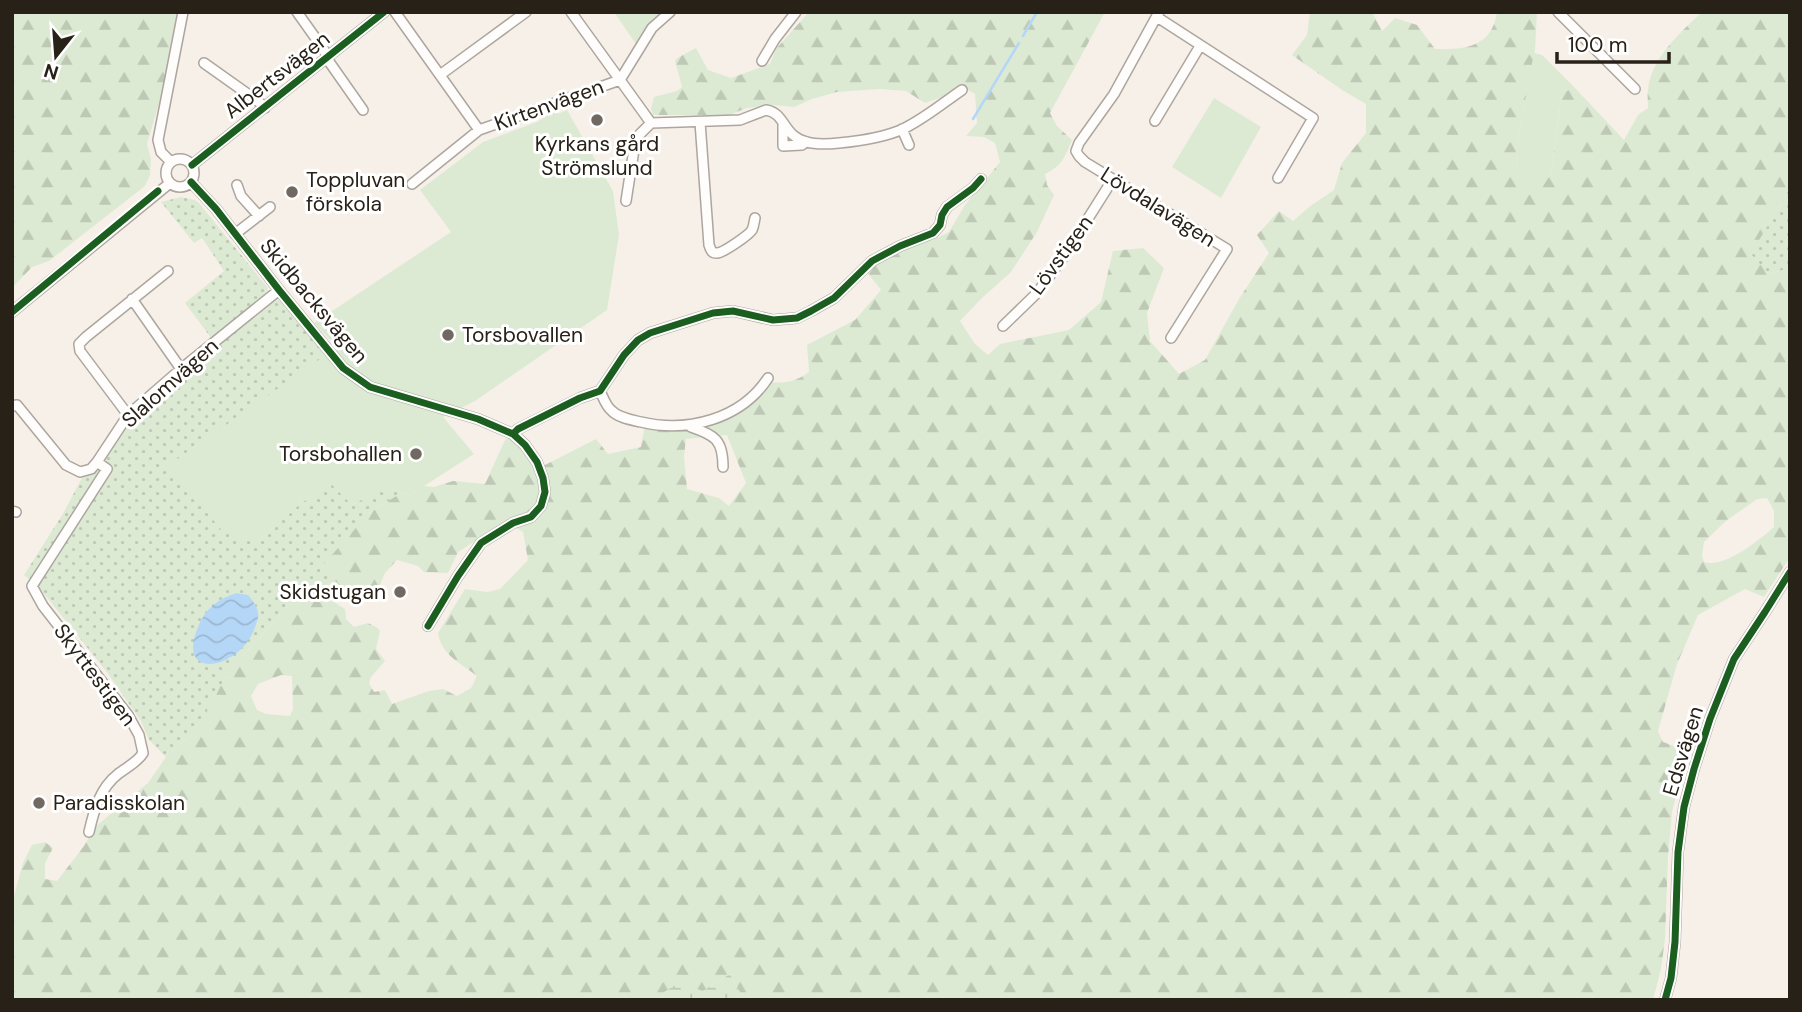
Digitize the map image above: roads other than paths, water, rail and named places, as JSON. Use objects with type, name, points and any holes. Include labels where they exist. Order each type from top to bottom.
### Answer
[{"type":"street","points":[[171,162],[161,152],[158,140],[183,12]]},
{"type":"street","points":[[298,12],[328,58]]},
{"type":"street","name":"Albertsvägen","points":[[192,165],[384,12]]},
{"type":"street","points":[[396,12],[479,131]]},
{"type":"street","points":[[440,75],[526,12]]},
{"type":"street","points":[[571,12],[651,123]]},
{"type":"street","name":"Kirtenvägen","points":[[412,184],[479,131],[620,80],[652,28],[670,12]]},
{"type":"street","points":[[762,61],[796,12]]},
{"type":"street","points":[[1558,12],[1636,89]]},
{"type":"street","points":[[1158,15],[1200,46],[1313,118],[1278,178]]},
{"type":"street","name":"Lövdalavägen","points":[[1158,15],[1114,94],[1076,151],[1085,162],[1227,250],[1171,338]]},
{"type":"street","points":[[1155,121],[1200,46]]},
{"type":"street","name":"Albertsvägen","points":[[328,58],[363,110]]},
{"type":"street","points":[[204,63],[265,108]]},
{"type":"street","points":[[626,201],[635,143],[651,123],[745,120],[766,110],[776,114],[791,134],[806,142],[846,142],[873,138],[902,129],[962,90]]},
{"type":"street","points":[[700,122],[711,251],[721,253],[747,235],[754,227],[755,218]]},
{"type":"street","points":[[783,125],[783,146],[802,145],[806,142]]},
{"type":"street","points":[[902,129],[909,145]]},
{"type":"street","points":[[182,159],[192,165],[194,174],[191,182],[182,187],[170,183],[166,173],[171,162],[182,159]]},
{"type":"street","points":[[513,434],[580,398],[600,391],[624,355],[638,340],[650,333],[713,313],[733,311],[773,320],[797,318],[811,312],[834,298],[872,261],[933,233],[940,225],[947,207],[981,179]]},
{"type":"street","name":"Lövstigen","points":[[1003,326],[1037,293],[1066,256],[1112,179]]},
{"type":"street","name":"Skidbacksvägen","points":[[191,182],[343,368],[370,387],[478,419],[513,434],[537,462],[543,478],[541,506],[531,517],[513,523],[481,542],[428,625]]},
{"type":"street","points":[[12,312],[170,183]]},
{"type":"street","points":[[237,185],[259,215]]},
{"type":"street","points":[[235,234],[270,207]]},
{"type":"street","points":[[128,415],[80,351],[79,344],[168,271]]},
{"type":"street","name":"Slalomvägen","points":[[97,462],[128,415],[279,290]]},
{"type":"street","points":[[132,299],[181,369]]},
{"type":"street","points":[[600,391],[611,411],[618,415],[656,426],[686,426],[726,415],[760,390],[768,378]]},
{"type":"street","points":[[12,406],[17,405],[66,465],[80,472],[91,469],[97,462]]},
{"type":"street","points":[[686,426],[710,434],[719,441],[723,467]]},
{"type":"street","name":"Skyttestigen","points":[[89,832],[97,801],[115,776],[144,753],[139,735],[128,715],[43,606],[32,586],[107,468],[97,462]]},
{"type":"street","name":"Edsvägen","points":[[1665,1000],[1671,978],[1675,942],[1678,852],[1694,769],[1734,659],[1789,576]]},
{"type":"water","points":[[237,593],[248,595],[258,611],[258,619],[249,639],[226,660],[213,664],[203,663],[195,657],[193,645],[198,627],[213,605]]},
{"type":"waterway","points":[[1023,36],[1037,12]]},
{"type":"waterway","points":[[973,119],[1019,43]]},
{"type":"place","name":"Kyrkans gård Strömslund","points":[[597,120]]},
{"type":"place","name":"Toppluvan förskola","points":[[292,192]]},
{"type":"place","name":"Torsbovallen","points":[[448,335]]},
{"type":"place","name":"Torsbohallen","points":[[416,454]]},
{"type":"place","name":"Skidstugan","points":[[400,592]]},
{"type":"place","name":"Paradisskolan","points":[[39,803]]}]
